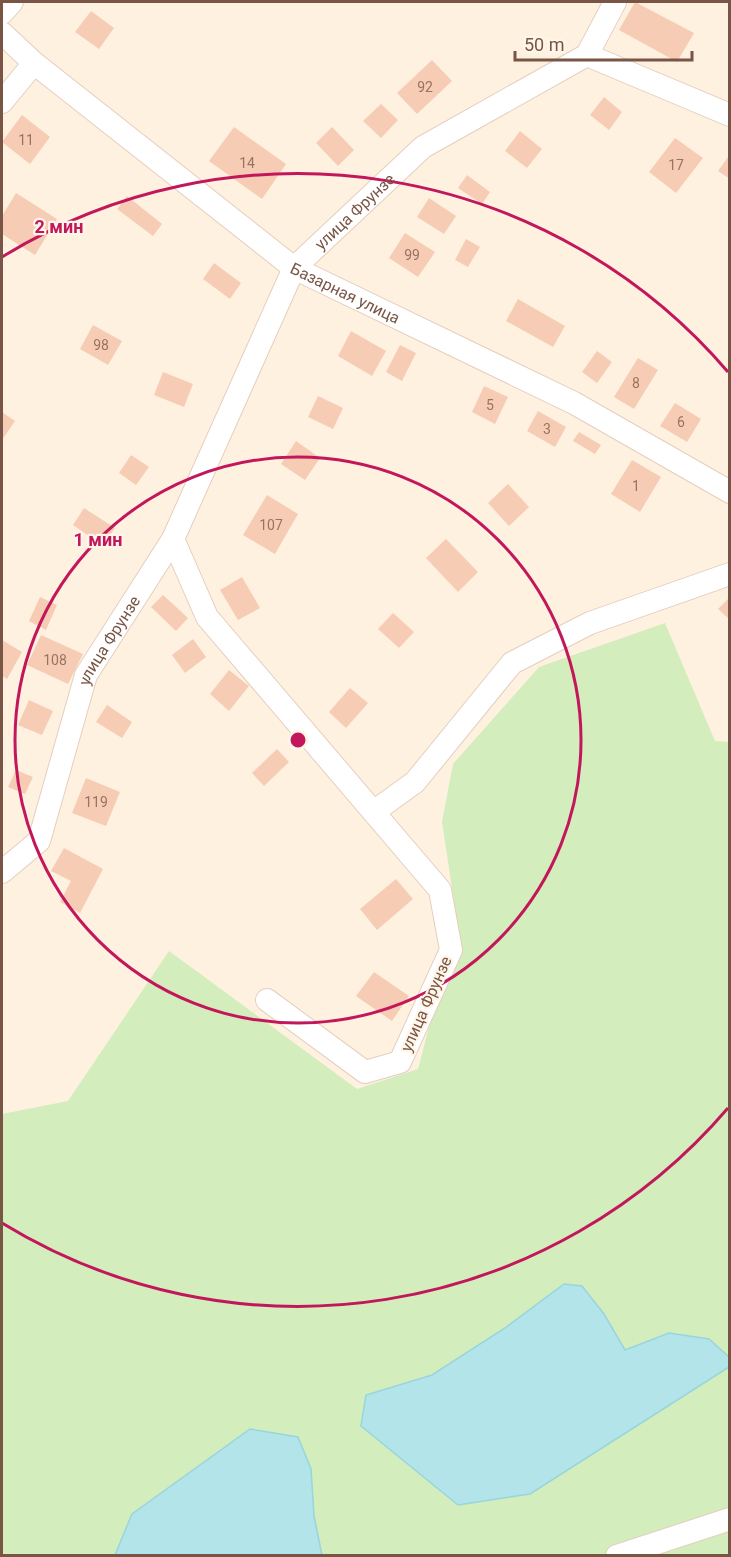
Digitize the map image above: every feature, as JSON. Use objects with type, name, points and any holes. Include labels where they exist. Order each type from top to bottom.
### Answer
[{"type":"street","points":[[2,13],[12,2]]},
{"type":"street","points":[[615,2],[587,55],[729,116]]},
{"type":"street","name":"Базарная улица","points":[[2,33],[34,63],[294,268],[574,403],[729,492]]},
{"type":"street","name":"улица Фрунзе","points":[[2,872],[39,842],[86,675],[173,539],[294,268],[423,147],[587,55]]},
{"type":"street","points":[[2,102],[34,63]]},
{"type":"street","name":"улица Фрунзе","points":[[173,539],[207,617],[375,811],[440,890],[451,950],[400,1062],[365,1072],[267,999]]},
{"type":"street","points":[[375,811],[415,782],[512,663],[590,623],[729,574]]},
{"type":"street","points":[[617,1556],[729,1519]]},
{"type":"green space","points":[[665,623],[715,741],[729,742],[729,1555],[2,1556],[2,1114],[68,1101],[169,951],[357,1089],[418,1069],[457,921],[442,822],[453,764],[539,667]]},
{"type":"water","points":[[564,1284],[582,1286],[604,1314],[625,1350],[669,1333],[709,1339],[729,1357],[729,1367],[530,1494],[458,1505],[361,1426],[366,1395],[432,1375],[505,1328]]},
{"type":"water","points":[[250,1429],[298,1437],[311,1469],[314,1516],[322,1555],[115,1555],[132,1514]]},
{"type":"building","points":[[635,2],[694,33],[677,62],[619,30]]},
{"type":"building","points":[[91,11],[114,28],[99,49],[75,32]]},
{"type":"building","points":[[432,60],[452,81],[417,114],[397,93]]},
{"type":"building","points":[[604,97],[622,112],[609,130],[590,115]]},
{"type":"building","points":[[381,104],[398,120],[381,138],[363,121]]},
{"type":"building","points":[[22,115],[50,137],[30,164],[2,142]]},
{"type":"building","points":[[234,127],[286,164],[262,199],[209,161]]},
{"type":"building","points":[[332,127],[354,150],[338,166],[316,143]]},
{"type":"building","points":[[520,131],[542,149],[527,168],[505,151]]},
{"type":"building","points":[[675,138],[703,158],[676,193],[649,172]]},
{"type":"building","points":[[728,157],[730,158],[730,179],[718,171]]},
{"type":"building","points":[[467,175],[490,192],[482,204],[458,188]]},
{"type":"building","points":[[16,193],[57,219],[35,255],[2,234],[2,216]]},
{"type":"building","points":[[127,196],[162,224],[153,236],[117,209]]},
{"type":"building","points":[[429,198],[456,216],[444,234],[417,217]]},
{"type":"building","points":[[405,233],[435,252],[418,277],[389,258]]},
{"type":"building","points":[[466,239],[480,247],[468,267],[455,260]]},
{"type":"building","points":[[214,263],[241,283],[230,299],[203,279]]},
{"type":"building","points":[[518,299],[565,326],[553,347],[506,321]]},
{"type":"building","points":[[93,325],[122,341],[108,365],[80,349]]},
{"type":"building","points":[[351,331],[386,351],[372,376],[338,356]]},
{"type":"building","points":[[400,345],[416,353],[402,381],[386,372]]},
{"type":"building","points":[[597,351],[612,362],[597,383],[582,372]]},
{"type":"building","points":[[638,358],[658,370],[634,409],[614,397]]},
{"type":"building","points":[[163,372],[193,384],[184,407],[154,395]]},
{"type":"building","points":[[484,386],[508,397],[495,424],[472,412]]},
{"type":"building","points":[[318,396],[343,408],[333,429],[308,417]]},
{"type":"building","points":[[675,403],[701,419],[687,442],[660,426]]},
{"type":"building","points":[[538,411],[566,427],[555,447],[527,431]]},
{"type":"building","points":[[2,412],[15,421],[2,440]]},
{"type":"building","points":[[579,432],[601,445],[595,454],[573,441]]},
{"type":"building","points":[[296,441],[320,458],[305,480],[281,464]]},
{"type":"building","points":[[131,455],[149,467],[136,485],[119,473]]},
{"type":"building","points":[[632,460],[661,477],[640,512],[611,494]]},
{"type":"building","points":[[508,484],[529,507],[509,526],[488,503]]},
{"type":"building","points":[[267,495],[298,514],[275,554],[243,535]]},
{"type":"building","points":[[84,508],[115,528],[103,546],[73,525]]},
{"type":"building","points":[[446,539],[478,572],[458,592],[426,558]]},
{"type":"building","points":[[242,577],[260,608],[238,620],[220,590]]},
{"type":"building","points":[[163,595],[188,618],[176,631],[151,607]]},
{"type":"building","points":[[40,597],[57,605],[46,630],[29,621]]},
{"type":"building","points":[[730,597],[730,620],[718,609]]},
{"type":"building","points":[[393,613],[414,632],[399,648],[378,629]]},
{"type":"building","points":[[41,635],[83,654],[68,684],[27,665]]},
{"type":"building","points":[[193,639],[206,657],[185,673],[172,655]]},
{"type":"building","points":[[2,640],[22,652],[7,679],[2,676]]},
{"type":"building","points":[[229,670],[249,686],[229,711],[210,694]]},
{"type":"building","points":[[350,688],[368,703],[346,728],[329,712]]},
{"type":"building","points":[[29,700],[53,711],[42,735],[18,725]]},
{"type":"building","points":[[107,705],[132,722],[122,738],[96,722]]},
{"type":"building","points":[[277,749],[289,762],[264,786],[252,773]]},
{"type":"building","points":[[16,770],[33,777],[25,794],[8,787]]},
{"type":"building","points":[[86,778],[120,792],[106,826],[72,813]]},
{"type":"building","points":[[64,848],[103,869],[80,913],[60,902],[71,881],[51,871]]},
{"type":"building","points":[[396,879],[413,899],[377,930],[360,909]]},
{"type":"building","points":[[374,972],[409,996],[392,1021],[356,996]]}]
